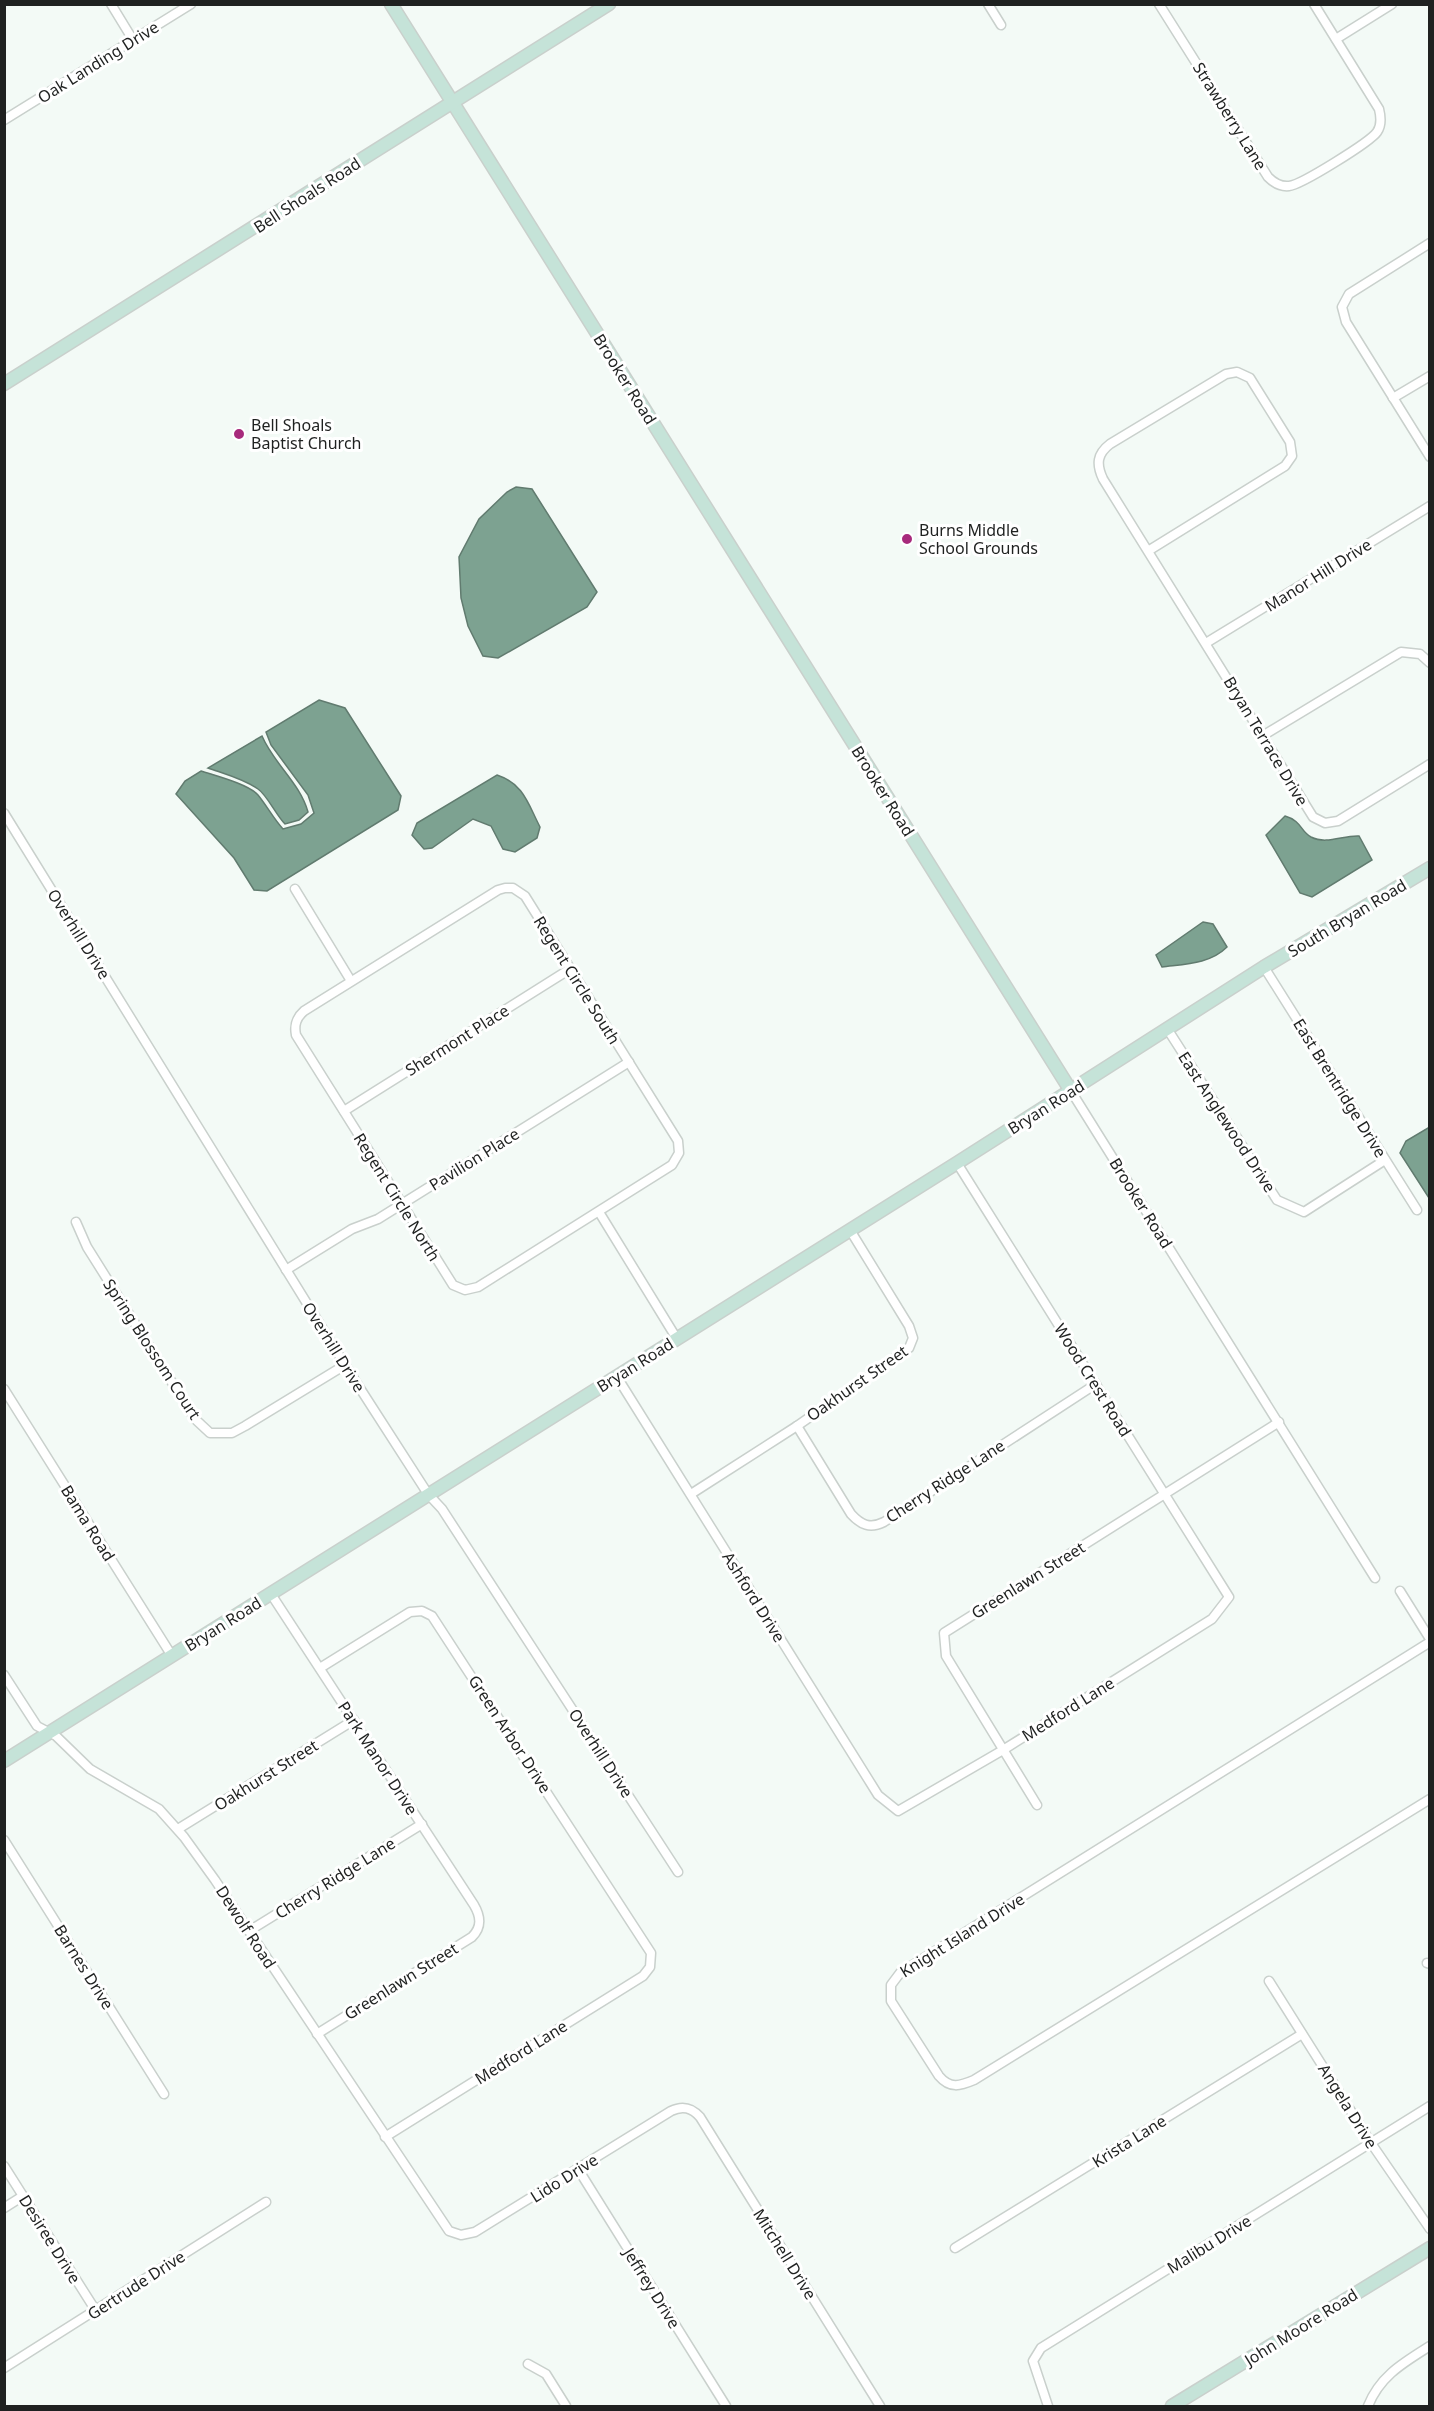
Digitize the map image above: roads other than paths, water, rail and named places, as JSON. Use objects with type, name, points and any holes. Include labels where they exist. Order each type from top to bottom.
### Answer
[{"type":"street","points":[[111,4],[133,40]]},
{"type":"street","name":"Oak Landing Drive","points":[[4,120],[191,4]]},
{"type":"street","name":"Brooker Road","points":[[391,4],[1375,1578]]},
{"type":"street","name":"Bell Shoals Road","points":[[4,384],[609,4]]},
{"type":"street","points":[[988,4],[1001,25]]},
{"type":"street","name":"Strawberry Lane","points":[[1159,4],[1268,177],[1281,186],[1294,185],[1303,181],[1370,139],[1379,129],[1381,121],[1379,109],[1314,4]]},
{"type":"street","points":[[1336,39],[1392,4]]},
{"type":"street","points":[[1430,243],[1349,294],[1342,306],[1346,322],[1430,457]]},
{"type":"street","name":"Bryan Terrace Drive","points":[[1148,551],[1285,466],[1292,456],[1290,442],[1250,378],[1237,372],[1226,374],[1110,444],[1100,454],[1098,465],[1103,479],[1313,817],[1325,823],[1338,821],[1430,764]]},
{"type":"street","points":[[1393,398],[1430,376]]},
{"type":"street","name":"Manor Hill Drive","points":[[1206,643],[1430,506]]},
{"type":"street","points":[[1264,735],[1401,652],[1420,654],[1430,663]]},
{"type":"street","name":"Overhill Drive","points":[[4,813],[345,1365],[428,1494],[442,1509],[678,1872]]},
{"type":"street","name":"South Bryan Road","points":[[1264,967],[1430,868]]},
{"type":"street","name":"Regent Circle South","points":[[351,981],[498,890],[513,888],[525,896],[678,1141],[679,1153],[672,1165],[598,1212]]},
{"type":"street","points":[[295,889],[351,981]]},
{"type":"street","name":"Bryan Road","points":[[4,1761],[957,1163],[1264,967]]},
{"type":"street","name":"East Brentridge Drive","points":[[1264,967],[1417,1210]]},
{"type":"street","name":"Shermont Place","points":[[344,1111],[570,969]]},
{"type":"street","name":"Regent Circle North","points":[[351,981],[299,1015],[294,1028],[296,1035],[453,1285],[465,1290],[478,1287],[598,1212]]},
{"type":"street","name":"East Anglewood Drive","points":[[1168,1030],[1277,1200],[1304,1212],[1385,1160]]},
{"type":"street","name":"Pavilion Place","points":[[286,1270],[352,1229],[378,1219],[629,1062]]},
{"type":"street","name":"Wood Crest Road","points":[[957,1163],[1229,1597]]},
{"type":"street","points":[[598,1212],[677,1339]]},
{"type":"street","name":"Spring Blossom Court","points":[[76,1222],[87,1246],[195,1419],[210,1433],[232,1433],[345,1365]]},
{"type":"street","name":"Oakhurst Street","points":[[691,1494],[797,1426],[904,1353],[912,1343],[909,1326],[850,1230]]},
{"type":"street","name":"Ashford Drive","points":[[617,1377],[878,1796],[898,1811]]},
{"type":"street","name":"Cherry Ridge Lane","points":[[797,1426],[851,1514],[862,1523],[873,1526],[884,1522],[1095,1384]]},
{"type":"street","name":"Bama Road","points":[[4,1389],[172,1656]]},
{"type":"street","name":"Greenlawn Street","points":[[1037,1805],[946,1656],[944,1633],[1279,1422]]},
{"type":"street","name":"Knight Island Drive","points":[[1400,1591],[1430,1640],[900,1973],[891,1984],[891,2001],[939,2076],[945,2083],[961,2086],[1430,1799]]},
{"type":"street","name":"Park Manor Drive","points":[[271,1594],[477,1909],[480,1924]]},
{"type":"street","name":"Medford Lane","points":[[898,1811],[1003,1750],[1212,1619],[1229,1597]]},
{"type":"street","name":"Green Arbor Drive","points":[[320,1668],[410,1612],[422,1611],[432,1616],[647,1944],[652,1963]]},
{"type":"street","name":"Dewolf Road","points":[[4,1675],[37,1726],[50,1732],[90,1768],[159,1809],[178,1829],[249,1931],[443,2224]]},
{"type":"street","name":"Oakhurst Street","points":[[178,1829],[354,1720]]},
{"type":"street","name":"Cherry Ridge Lane","points":[[249,1931],[422,1824]]},
{"type":"street","name":"Barnes Drive","points":[[4,1839],[164,2094]]},
{"type":"street","name":"Greenlawn Street","points":[[317,2034],[472,1937],[480,1924]]},
{"type":"street","name":"Medford Lane","points":[[385,2137],[643,1976],[652,1963]]},
{"type":"street","name":"Angela Drive","points":[[1269,1981],[1371,2143],[1430,2229]]},
{"type":"street","name":"Krista Lane","points":[[955,2248],[1302,2034]]},
{"type":"street","name":"Malibu Drive","points":[[1048,2406],[1033,2361],[1041,2348],[1430,2106]]},
{"type":"street","name":"Lido Drive","points":[[443,2224],[454,2234],[470,2235],[671,2111],[685,2107]]},
{"type":"street","name":"Mitchell Drive","points":[[685,2107],[700,2117],[880,2406]]},
{"type":"street","name":"Desiree Drive","points":[[4,2166],[96,2311]]},
{"type":"street","name":"Jeffrey Drive","points":[[578,2169],[726,2406]]},
{"type":"street","points":[[4,2208],[23,2196]]},
{"type":"street","name":"Gertrude Drive","points":[[4,2368],[266,2202]]},
{"type":"street","name":"John Moore Road","points":[[1172,2406],[1430,2248]]},
{"type":"street","points":[[1368,2406],[1374,2390],[1395,2368],[1430,2346]]},
{"type":"street","points":[[528,2364],[546,2374],[566,2406]]},
{"type":"place","name":"Bell Shoals Baptist Church","points":[[239,434]]},
{"type":"place","name":"Burns Middle School Grounds","points":[[907,539]]}]
